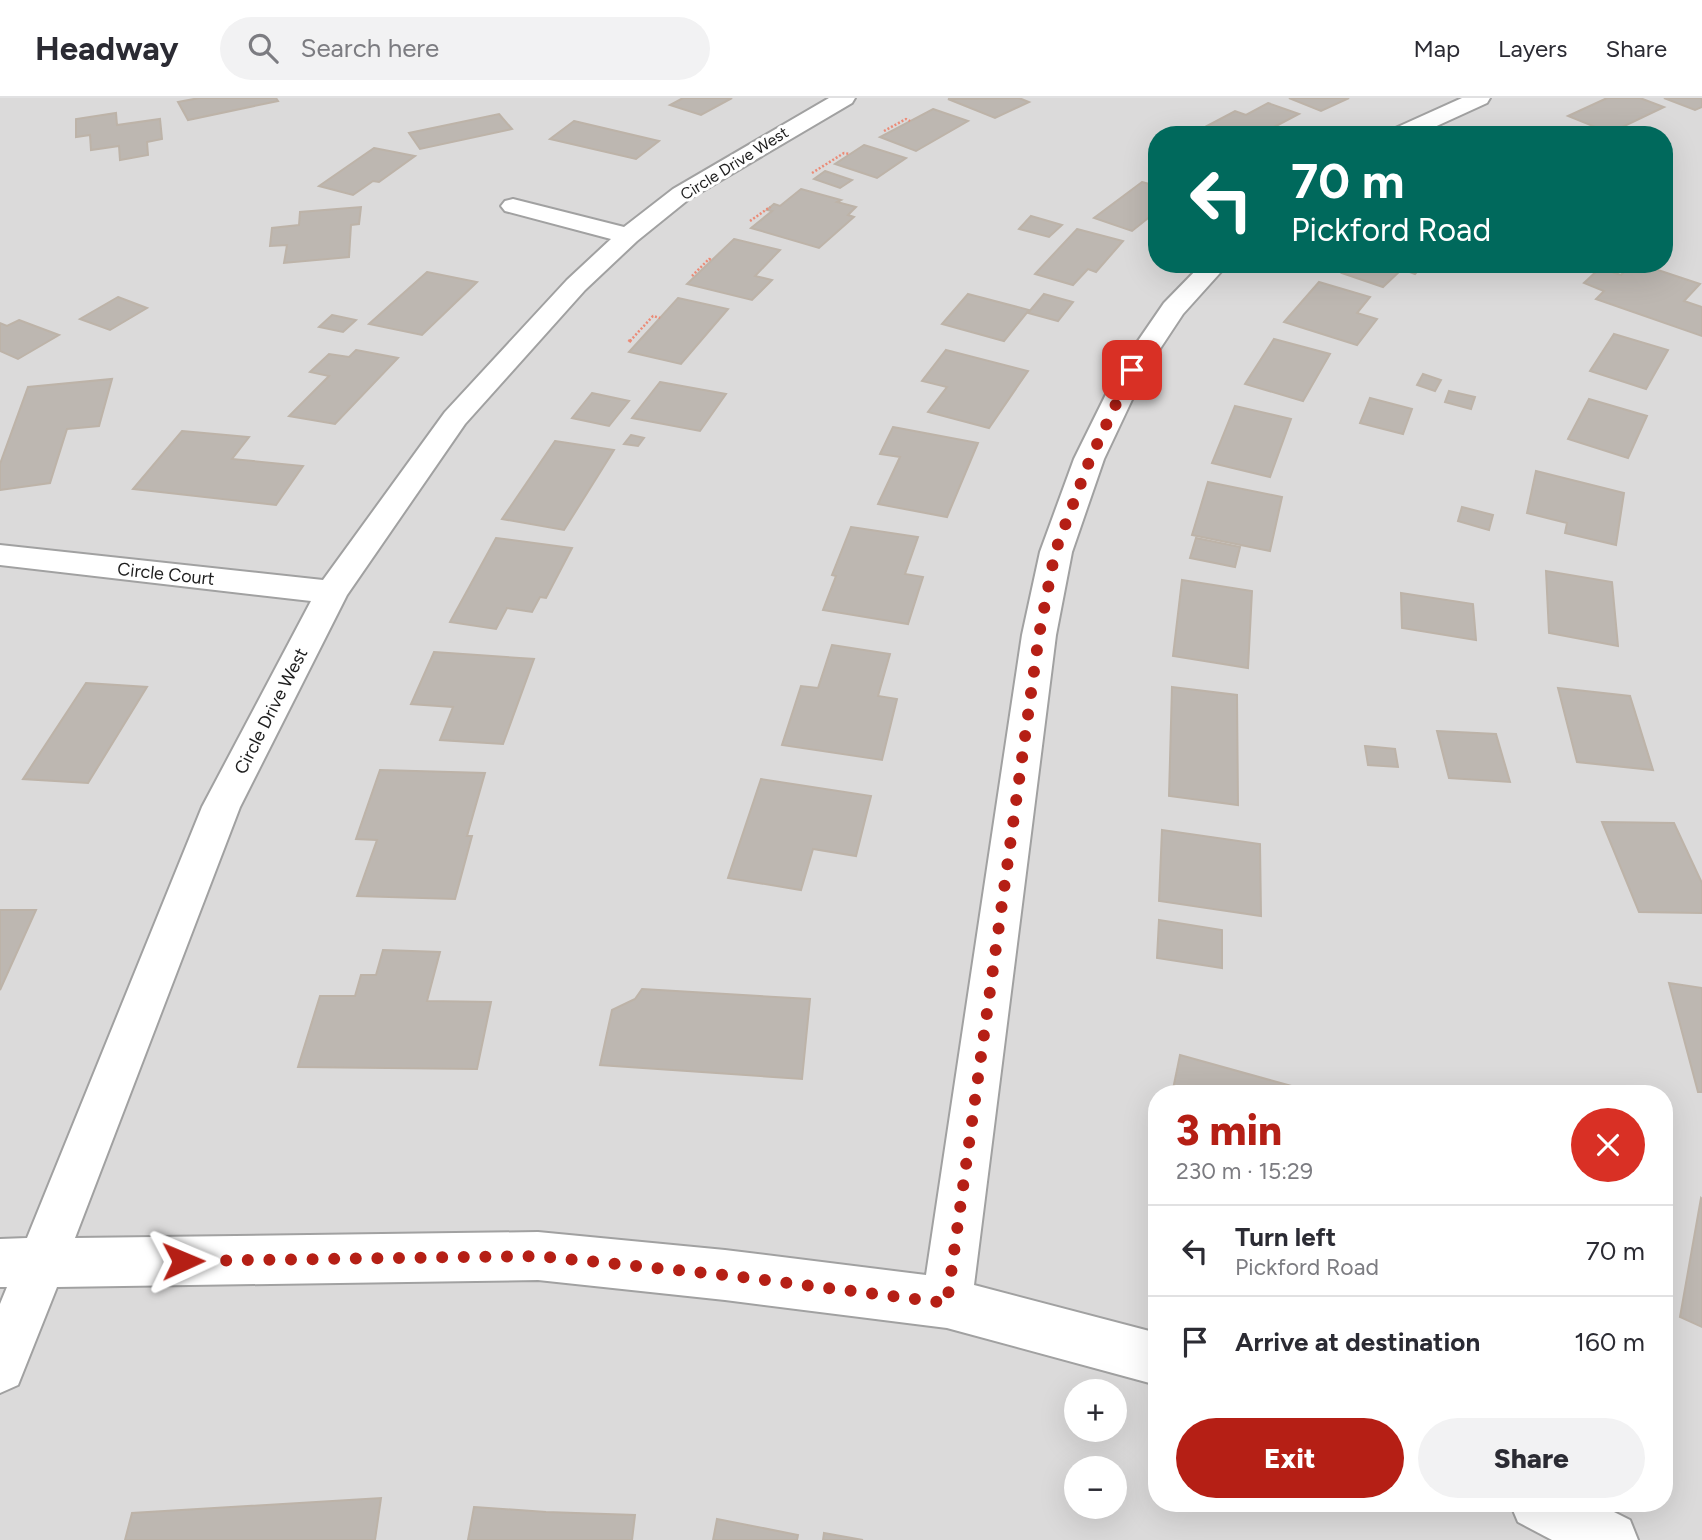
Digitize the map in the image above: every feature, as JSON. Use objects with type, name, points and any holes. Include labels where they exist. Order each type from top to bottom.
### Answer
[{"type":"street","name":"Circle Drive West","points":[[0,1367],[20,1263],[220,807],[332,592],[455,418],[576,285],[628,236],[681,194],[844,98]]},
{"type":"street","points":[[1418,126],[1479,98]]},
{"type":"street","points":[[513,206],[628,236]]},
{"type":"street","points":[[947,1303],[1039,635],[1055,552],[1090,459],[1132,370],[1173,309],[1207,273]]},
{"type":"street","name":"Circle Court","points":[[0,555],[332,592]]},
{"type":"street","points":[[20,1263],[538,1256],[725,1275],[947,1303],[1148,1357]]},
{"type":"street","points":[[1555,1512],[1610,1540]]},
{"type":"path","points":[[884,131],[906,119],[911,121]]},
{"type":"path","points":[[812,173],[844,153],[850,154]]},
{"type":"path","points":[[750,221],[771,207]]},
{"type":"path","points":[[692,276],[712,260]]},
{"type":"path","points":[[629,342],[653,316],[660,318]]},
{"type":"shaded area","points":[[0,98],[1702,98],[1702,1540],[0,1540]]},
{"type":"building","points":[[199,98],[276,98],[278,101],[188,120],[178,102]]},
{"type":"building","points":[[683,98],[732,98],[701,115],[670,105]]},
{"type":"building","points":[[1019,98],[1029,102],[995,118],[948,99]]},
{"type":"building","points":[[1289,98],[1349,98],[1321,111]]},
{"type":"building","points":[[1607,98],[1640,98],[1664,107],[1625,126],[1593,126],[1568,116]]},
{"type":"building","points":[[1664,98],[1702,98],[1702,107],[1695,110]]},
{"type":"building","points":[[1268,103],[1299,114],[1276,126],[1207,126],[1235,111],[1246,115]]},
{"type":"building","points":[[933,109],[968,121],[916,151],[880,137]]},
{"type":"building","points":[[116,113],[117,125],[160,119],[162,139],[147,142],[148,155],[120,160],[119,146],[91,150],[90,135],[76,137],[76,119]]},
{"type":"building","points":[[499,114],[512,129],[420,149],[409,133]]},
{"type":"building","points":[[574,121],[659,141],[636,159],[550,139]]},
{"type":"building","points":[[864,145],[906,158],[877,178],[835,164]]},
{"type":"building","points":[[374,148],[415,156],[379,182],[373,181],[353,195],[319,186]]},
{"type":"building","points":[[825,171],[852,180],[840,188],[814,179]]},
{"type":"building","points":[[1142,182],[1148,184],[1148,218],[1132,231],[1094,218]]},
{"type":"building","points":[[801,189],[856,207],[848,215],[854,217],[819,248],[751,228],[772,211],[767,210],[774,204],[780,206]]},
{"type":"building","points":[[361,207],[359,224],[351,225],[349,257],[284,263],[287,245],[270,246],[272,228],[299,225],[300,212]]},
{"type":"building","points":[[1031,216],[1062,225],[1049,237],[1019,229]]},
{"type":"building","points":[[1077,229],[1123,241],[1096,272],[1088,269],[1073,285],[1035,274]]},
{"type":"building","points":[[734,239],[780,250],[755,276],[772,280],[752,300],[687,284]]},
{"type":"building","points":[[427,272],[477,282],[422,335],[369,324]]},
{"type":"building","points":[[1342,273],[1398,273],[1383,287]]},
{"type":"building","points":[[1595,273],[1667,273],[1700,284],[1684,301],[1702,307],[1702,336],[1596,299],[1604,291],[1584,283]]},
{"type":"building","points":[[1319,282],[1370,297],[1357,313],[1377,319],[1357,345],[1284,322]]},
{"type":"building","points":[[968,294],[1029,310],[1004,341],[942,324]]},
{"type":"building","points":[[1044,294],[1073,302],[1058,321],[1028,313]]},
{"type":"building","points":[[118,297],[147,308],[110,330],[80,319]]},
{"type":"building","points":[[678,298],[728,309],[681,364],[629,352]]},
{"type":"building","points":[[332,315],[356,320],[343,332],[319,327]]},
{"type":"building","points":[[19,320],[59,335],[18,359],[0,351],[0,323],[7,326]]},
{"type":"building","points":[[1614,334],[1668,350],[1646,389],[1590,371]]},
{"type":"building","points":[[1274,339],[1330,354],[1303,401],[1245,384]]},
{"type":"building","points":[[356,350],[398,358],[335,424],[289,416],[329,376],[310,372],[329,354],[349,357]]},
{"type":"building","points":[[946,350],[1028,371],[989,428],[928,412],[947,387],[922,381]]},
{"type":"building","points":[[1423,374],[1441,380],[1435,391],[1417,385]]},
{"type":"building","points":[[112,379],[99,426],[67,429],[50,483],[0,490],[0,464],[28,387]]},
{"type":"building","points":[[660,382],[726,394],[700,431],[632,418]]},
{"type":"building","points":[[1449,391],[1475,397],[1471,409],[1445,402]]},
{"type":"building","points":[[592,393],[629,401],[609,426],[572,418]]},
{"type":"building","points":[[1370,398],[1412,409],[1403,434],[1360,423]]},
{"type":"building","points":[[1589,399],[1647,416],[1628,458],[1568,439]]},
{"type":"building","points":[[1235,406],[1291,419],[1270,477],[1212,463]]},
{"type":"building","points":[[893,427],[978,443],[947,517],[878,504],[900,457],[880,454]]},
{"type":"building","points":[[182,431],[249,437],[232,459],[303,466],[276,505],[133,489]]},
{"type":"building","points":[[631,435],[644,438],[638,446],[624,444]]},
{"type":"building","points":[[555,441],[614,450],[564,530],[502,519]]},
{"type":"building","points":[[1536,471],[1624,493],[1616,545],[1565,533],[1567,523],[1527,513]]},
{"type":"building","points":[[1208,482],[1282,497],[1270,551],[1192,535]]},
{"type":"building","points":[[1462,507],[1493,515],[1489,530],[1458,521]]},
{"type":"building","points":[[851,527],[918,537],[905,574],[923,577],[908,624],[823,610],[836,576],[832,575]]},
{"type":"building","points":[[496,538],[572,548],[546,598],[540,597],[532,612],[507,608],[496,629],[450,622]]},
{"type":"building","points":[[1196,538],[1240,547],[1235,567],[1190,558]]},
{"type":"building","points":[[1546,571],[1612,582],[1618,646],[1549,633]]},
{"type":"building","points":[[1182,580],[1252,591],[1248,668],[1173,656]]},
{"type":"building","points":[[1401,593],[1473,604],[1476,640],[1402,628]]},
{"type":"building","points":[[832,645],[890,654],[878,696],[897,699],[882,760],[782,745],[801,686],[818,688]]},
{"type":"building","points":[[434,652],[534,659],[503,744],[440,740],[453,707],[411,704]]},
{"type":"building","points":[[86,683],[147,687],[88,783],[23,779]]},
{"type":"building","points":[[1172,687],[1237,695],[1238,805],[1169,796]]},
{"type":"building","points":[[1558,688],[1630,696],[1653,770],[1577,762]]},
{"type":"building","points":[[1437,731],[1496,734],[1510,782],[1449,778]]},
{"type":"building","points":[[1365,746],[1395,749],[1398,767],[1368,765]]},
{"type":"building","points":[[380,770],[485,773],[467,836],[472,836],[455,899],[357,896],[377,840],[356,839]]},
{"type":"building","points":[[761,779],[871,796],[856,856],[813,849],[801,890],[728,878]]},
{"type":"building","points":[[1602,822],[1674,823],[1702,883],[1702,913],[1639,912]]},
{"type":"building","points":[[1162,830],[1260,844],[1261,916],[1159,901]]},
{"type":"building","points":[[0,910],[36,910],[0,990]]},
{"type":"building","points":[[1159,920],[1222,930],[1222,968],[1157,958]]},
{"type":"building","points":[[383,950],[440,952],[427,1001],[491,1002],[477,1069],[298,1067],[320,996],[355,996],[361,975],[376,975]]},
{"type":"building","points":[[1669,983],[1702,988],[1702,1092],[1698,1092]]},
{"type":"building","points":[[642,989],[810,999],[802,1079],[600,1065],[612,1010],[635,999]]},
{"type":"building","points":[[1180,1055],[1288,1085],[1174,1085]]},
{"type":"building","points":[[1702,1199],[1702,1327],[1680,1317]]},
{"type":"building","points":[[381,1498],[375,1540],[125,1540],[132,1513]]},
{"type":"building","points":[[474,1507],[635,1515],[632,1540],[468,1540]]},
{"type":"building","points":[[717,1519],[798,1535],[797,1540],[713,1540]]},
{"type":"building","points":[[824,1533],[863,1540],[823,1540]]},
{"type":"route","points":[[183,1261],[538,1256],[725,1275],[947,1303],[1039,635],[1055,552],[1090,459],[1132,370]]}]
